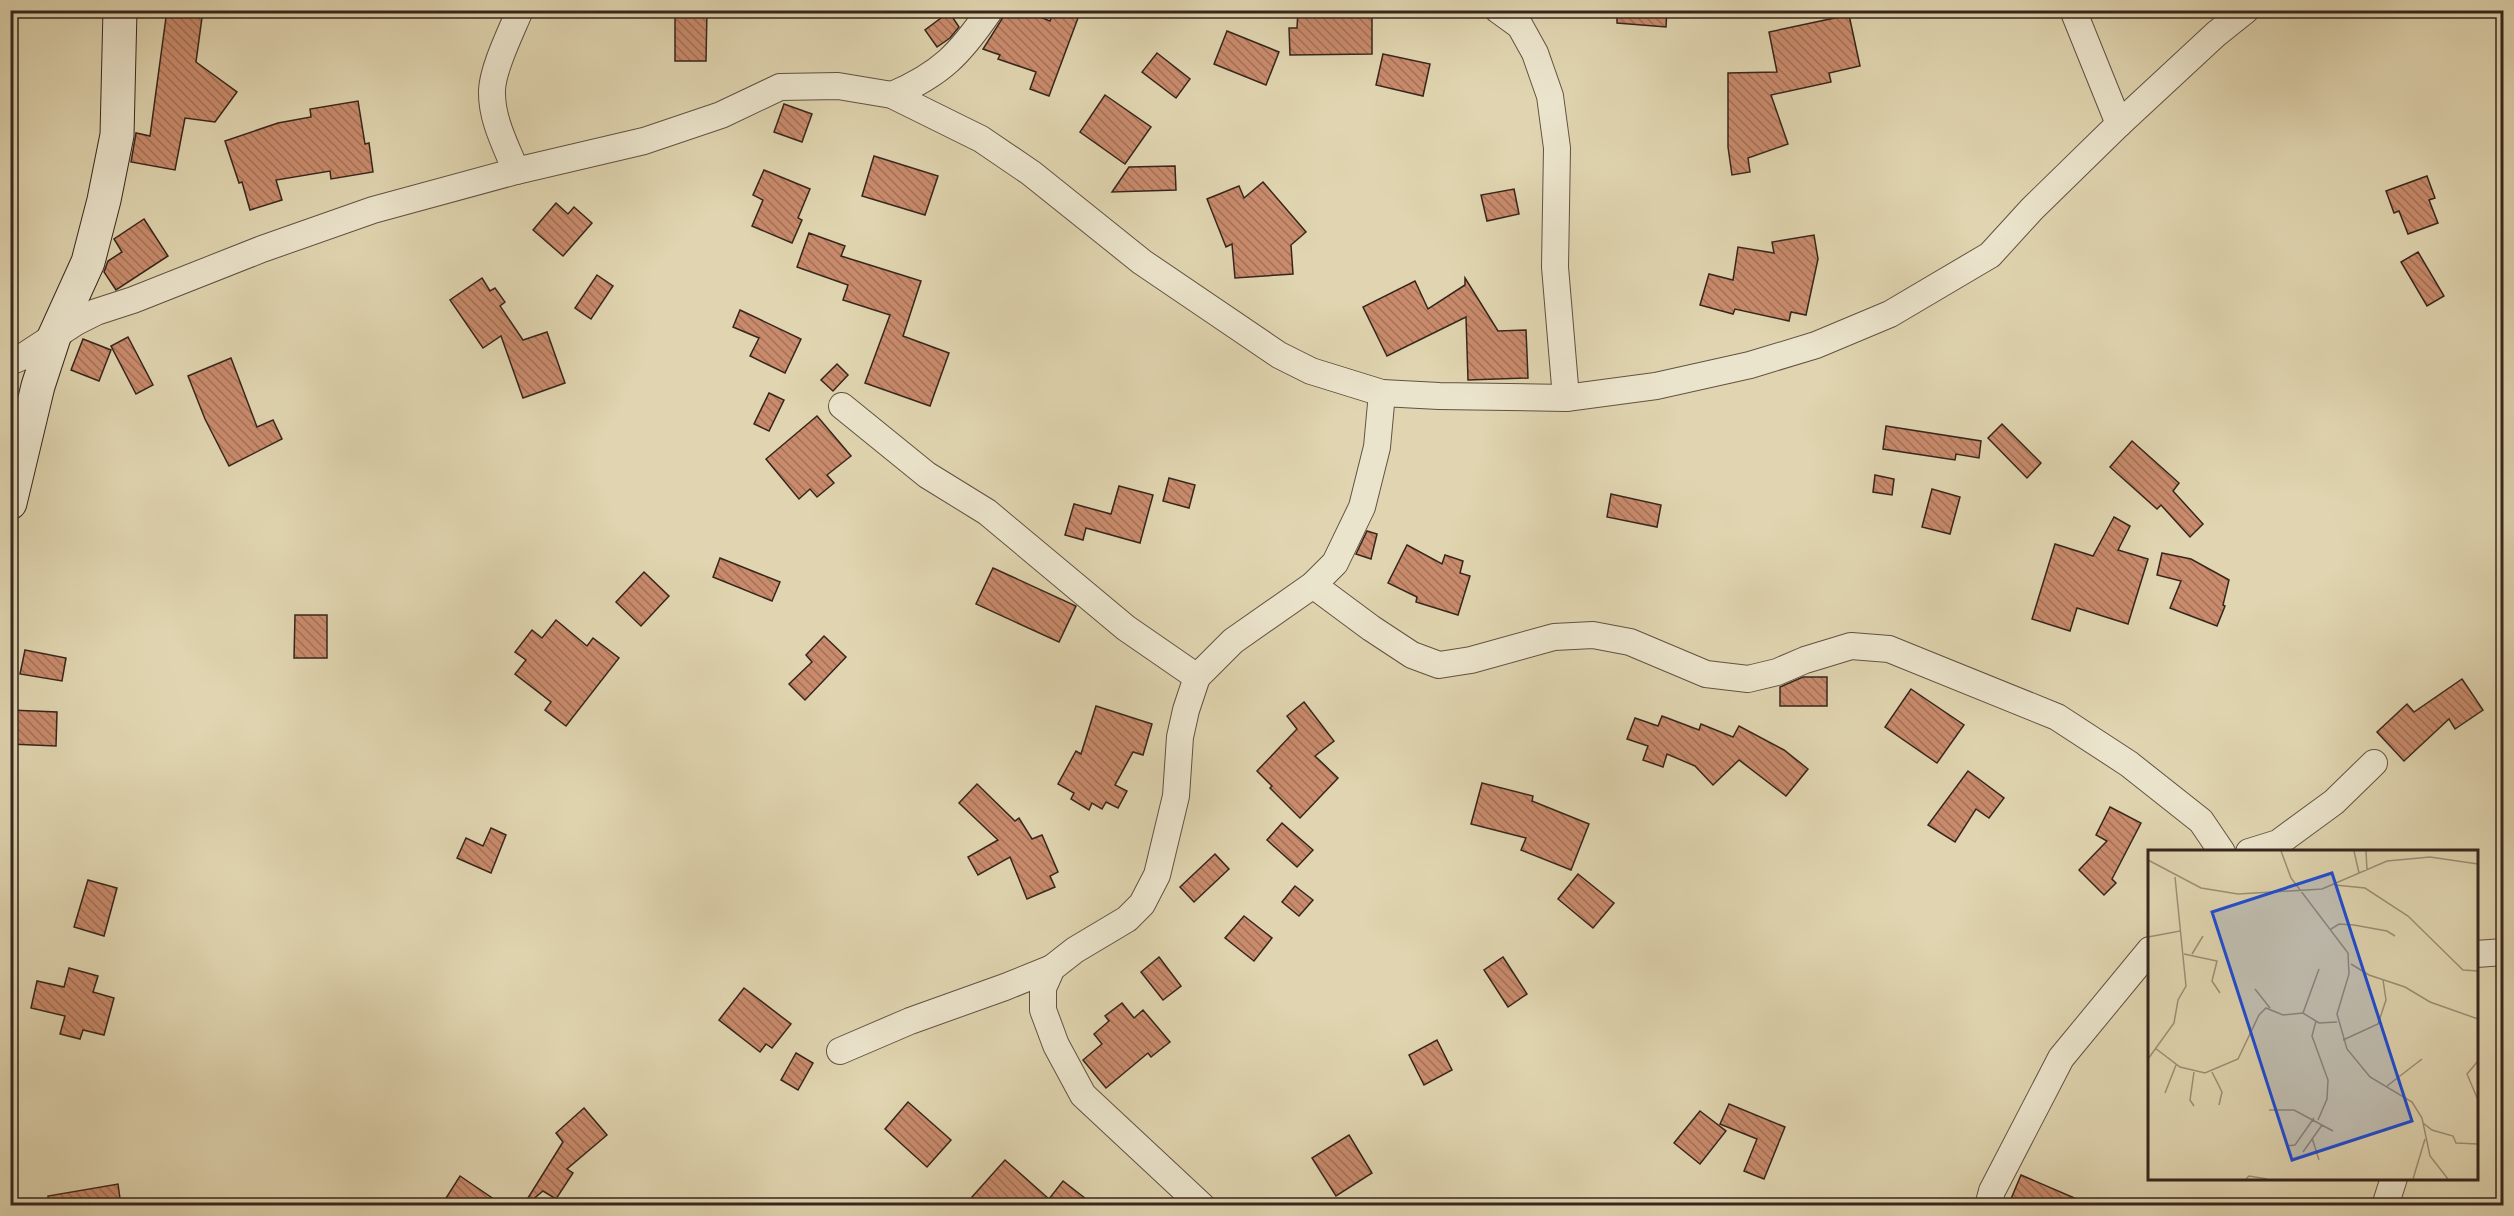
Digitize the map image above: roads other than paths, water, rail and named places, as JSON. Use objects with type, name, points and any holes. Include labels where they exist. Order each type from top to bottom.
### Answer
[{"type":"street","points":[[10,503],[38,386],[54,337],[88,262],[104,201],[117,135],[120,10]]},
{"type":"street","points":[[516,171],[498,127],[492,90],[503,50],[520,10]]},
{"type":"street","points":[[892,95],[939,71],[972,37],[990,10]]},
{"type":"street","points":[[1498,10],[1520,26],[1535,53],[1550,96],[1557,148],[1555,267],[1566,398]]},
{"type":"street","points":[[2073,10],[2119,124]]},
{"type":"street","points":[[10,362],[24,356],[76,322],[96,312],[373,210],[516,171],[644,141],[721,115],[780,87],[838,86],[892,95],[981,139],[1023,167],[1142,262],[1279,356],[1311,371],[1382,393],[1566,398],[1656,386],[1750,365],[1816,345],[1890,314],[1990,255],[2032,209],[2119,124],[2216,34],[2246,10]]},
{"type":"street","points":[[840,1051],[910,1021],[1052,968],[1075,950],[1127,919],[1142,904],[1157,875],[1176,796],[1180,738],[1197,677],[1233,641],[1313,585],[1335,563],[1362,507],[1377,447],[1382,393]]},
{"type":"street","points":[[842,406],[927,475],[987,512],[1126,628],[1197,677]]},
{"type":"street","points":[[1313,585],[1412,655],[1439,665],[1471,660],[1554,638],[1593,635],[1630,642],[1706,674],[1748,679],[1777,672],[1805,660],[1851,646],[1889,649],[2057,717],[2129,764],[2201,821],[2221,850]]},
{"type":"street","points":[[2262,850],[2282,847],[2334,802],[2374,763]]},
{"type":"street","points":[[1988,1206],[1992,1191],[2061,1058],[2148,952]]},
{"type":"street","points":[[2478,954],[2504,952]]},
{"type":"street","points":[[1052,968],[1043,988],[1043,1010],[1056,1045],[1083,1095],[1202,1206]]},
{"type":"street","points":[[2385,1206],[2394,1180]]}]
